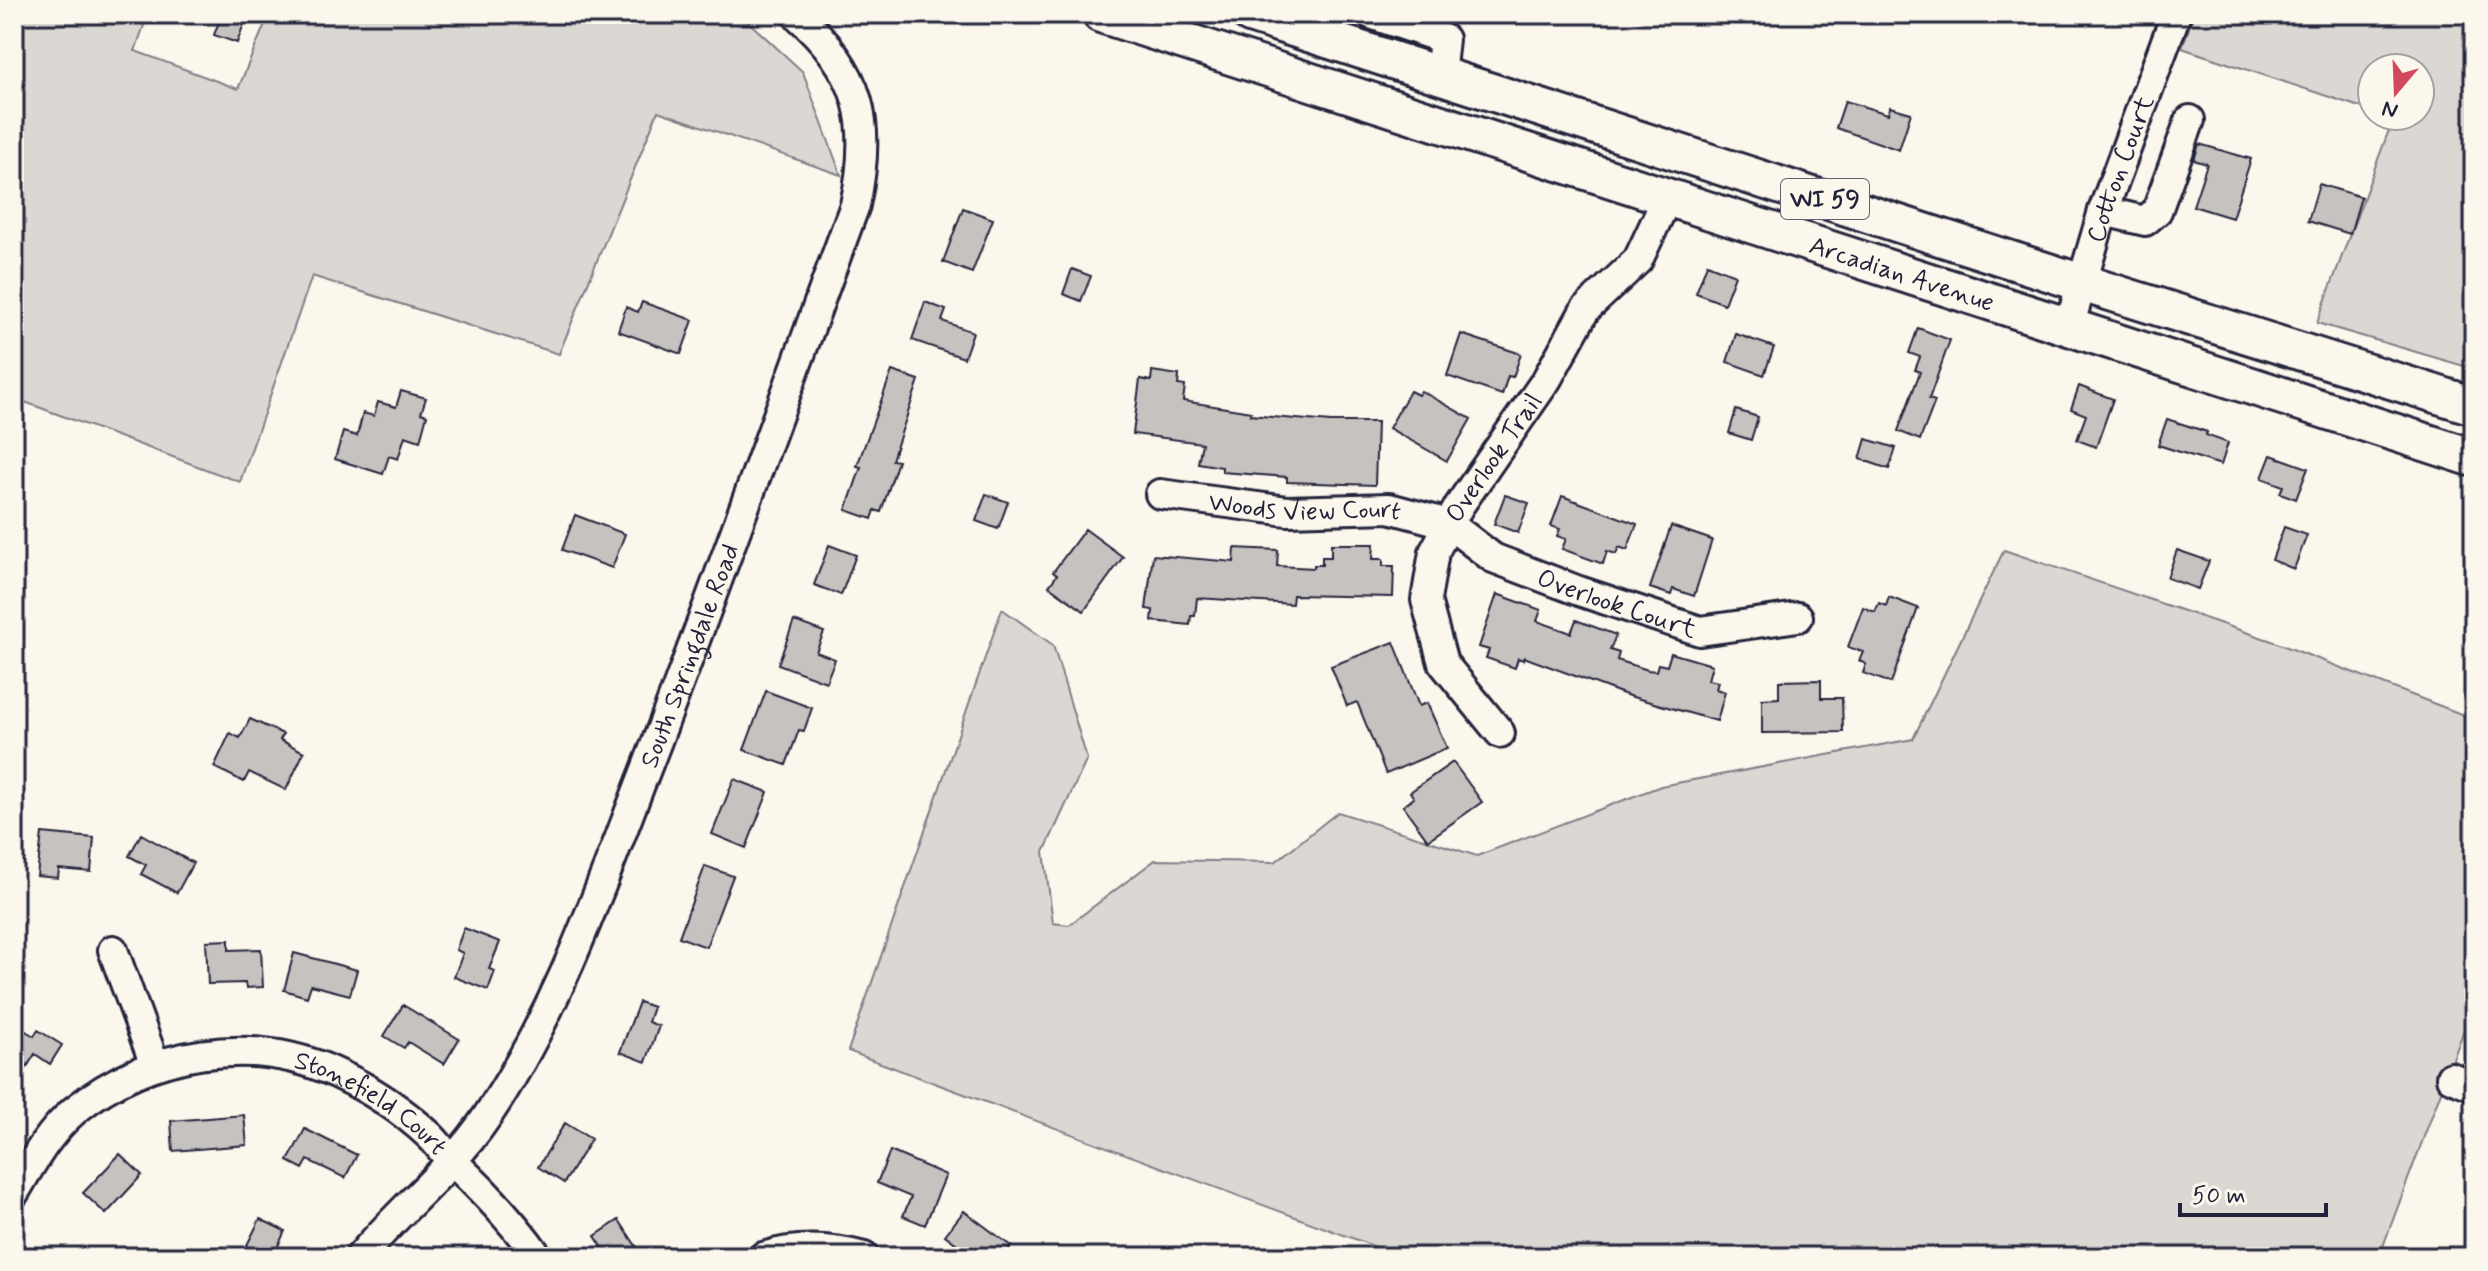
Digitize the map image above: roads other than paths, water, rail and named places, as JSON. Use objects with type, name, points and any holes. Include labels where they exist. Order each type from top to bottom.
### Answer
[{"type":"main road","name":"Arcadian Avenue","points":[[1101,14],[2474,458]]},
{"type":"main road","name":"Arcadian Avenue","points":[[1250,14],[2082,283],[2474,406]]},
{"type":"main road","points":[[1425,120],[1440,76]]},
{"type":"street","name":"South Springdale Road","points":[[360,1257],[484,1120],[516,1069],[547,1010],[658,738],[855,205],[863,164],[861,107],[839,59],[796,14]]},
{"type":"street","points":[[1347,47],[1360,23],[1370,14],[1444,39],[1440,76]]},
{"type":"street","name":"Cotton Court","points":[[2069,327],[2103,211],[2176,14]]},
{"type":"street","points":[[2103,211],[2145,221],[2157,211],[2190,120]]},
{"type":"street","name":"Overlook Trail","points":[[1500,733],[1443,663],[1426,600],[1434,552],[1459,506],[1547,379],[1585,310],[1638,260],[1667,198]]},
{"type":"street","name":"Woods View Court","points":[[1160,494],[1287,511],[1389,508],[1449,524]]},
{"type":"street","name":"Overlook Court","points":[[1449,524],[1493,558],[1579,591],[1700,631],[1798,617]]},
{"type":"street","points":[[113,950],[155,1065]]},
{"type":"street","name":"Stonefield Court","points":[[14,1193],[42,1146],[74,1111],[111,1086],[155,1065],[186,1056],[255,1052],[293,1057],[338,1074],[386,1102],[429,1135],[481,1187],[520,1231],[538,1257]]},
{"type":"street","points":[[763,1257],[799,1249],[836,1250],[864,1257]]}]
